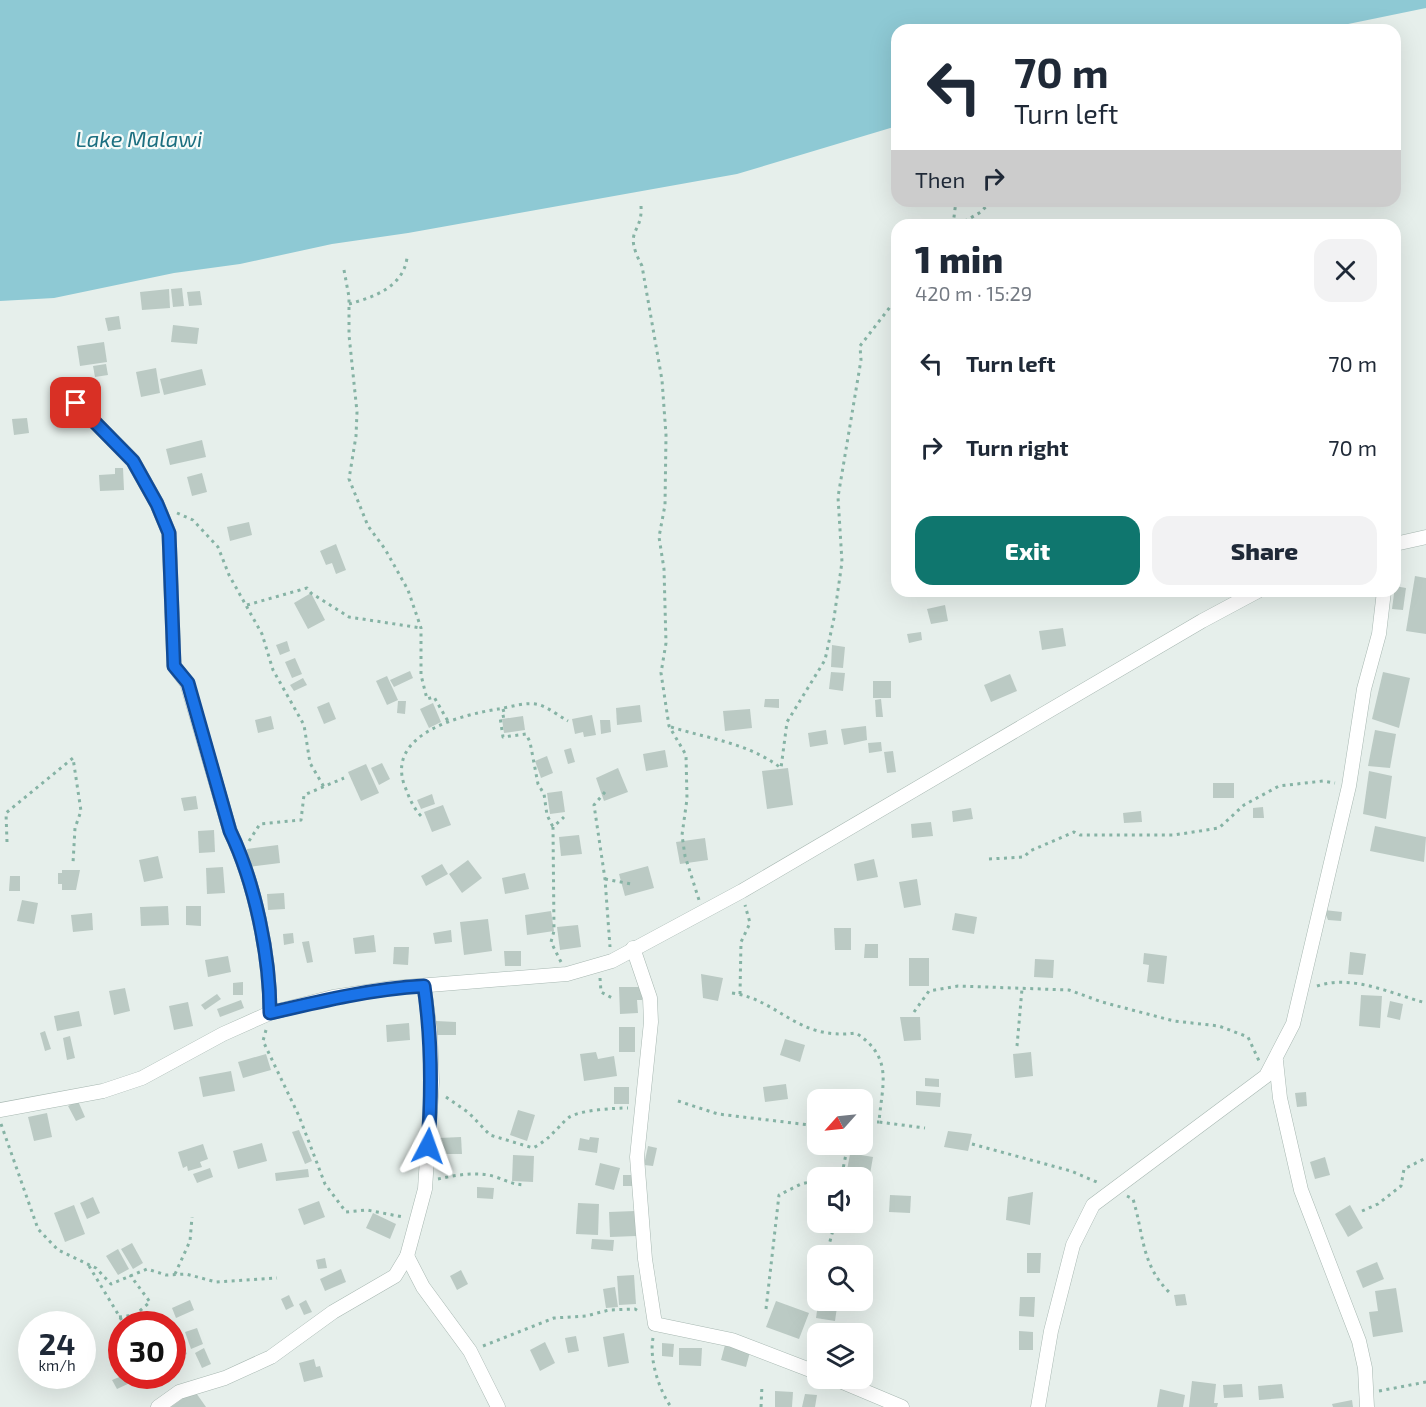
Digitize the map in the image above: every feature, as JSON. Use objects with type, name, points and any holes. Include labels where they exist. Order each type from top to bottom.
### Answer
[{"type":"street","points":[[76,403],[133,461],[157,504],[169,533],[174,666],[188,683],[230,831],[241,853],[267,965],[270,1013]]},
{"type":"street","points":[[1401,543],[1426,537]]},
{"type":"street","points":[[0,1110],[103,1091],[142,1078],[223,1034],[270,1013],[333,998],[392,988],[567,974],[612,961],[742,891],[1191,627],[1247,597]]},
{"type":"street","points":[[1038,1407],[1052,1331],[1072,1245],[1093,1205],[1266,1076],[1276,1061],[1293,1024],[1349,786],[1364,689],[1379,634],[1383,597]]},
{"type":"street","points":[[633,948],[650,998],[651,1022],[638,1157],[645,1260],[655,1324],[732,1340],[807,1369]]},
{"type":"street","points":[[158,1407],[179,1392],[225,1378],[272,1357],[333,1312],[395,1276],[407,1256],[425,1188],[432,1082],[430,1031],[424,986]]},
{"type":"street","points":[[1276,1061],[1280,1098],[1301,1190],[1359,1341],[1365,1368],[1367,1407]]},
{"type":"street","points":[[407,1256],[423,1287],[470,1351],[498,1407]]},
{"type":"street","points":[[859,1389],[902,1407]]},
{"type":"path","points":[[641,206],[642,213],[632,236],[634,251],[642,266],[662,380],[666,435],[665,504],[659,537],[664,569],[666,643],[661,673],[669,726],[686,755],[687,800],[682,835],[685,856],[703,913]]},
{"type":"path","points":[[969,219],[986,207]]},
{"type":"path","points":[[349,304],[376,296],[401,276],[406,258]]},
{"type":"path","points":[[344,270],[349,304],[357,412],[356,436],[349,479],[368,526],[385,549],[408,590],[422,628],[421,675],[427,699],[434,697],[448,723]]},
{"type":"path","points":[[669,726],[737,744],[767,757],[782,768],[787,722],[825,660],[834,618],[842,562],[838,497],[861,360],[860,346],[891,306]]},
{"type":"path","points":[[157,504],[193,520],[218,547],[229,575],[262,634],[273,670],[304,725],[310,763],[324,787]]},
{"type":"path","points":[[246,605],[307,588],[311,593],[349,617],[422,628]]},
{"type":"path","points":[[421,816],[412,807],[400,772],[404,756],[417,736],[467,714],[539,704],[568,721]]},
{"type":"path","points":[[503,708],[505,716],[500,717],[503,737],[526,734],[530,742],[538,784],[544,794],[547,815],[553,827],[554,931],[551,942],[567,974]]},
{"type":"path","points":[[0,837],[7,842],[6,813],[73,758],[81,811],[75,828],[73,863]]},
{"type":"path","points":[[241,853],[260,824],[301,820],[304,795],[344,778]]},
{"type":"path","points":[[989,859],[1024,857],[1030,851],[1074,832],[1080,835],[1174,835],[1219,828],[1244,805],[1279,786],[1323,781],[1349,786]]},
{"type":"path","points":[[605,792],[594,805],[605,879],[612,961]]},
{"type":"path","points":[[553,827],[564,817]]},
{"type":"path","points":[[605,879],[631,884]]},
{"type":"path","points":[[740,994],[741,942],[750,923],[742,891]]},
{"type":"path","points":[[598,966],[601,992],[614,999]]},
{"type":"path","points":[[1300,992],[1327,983],[1377,987],[1426,1003]]},
{"type":"path","points":[[914,1012],[929,992],[958,986],[1069,990],[1102,1002],[1174,1021],[1219,1026],[1248,1037],[1266,1076]]},
{"type":"path","points":[[1017,1046],[1022,989]]},
{"type":"path","points":[[732,993],[740,994],[796,1024],[836,1036],[856,1033],[866,1040],[883,1062],[884,1088],[879,1122]]},
{"type":"path","points":[[270,1013],[263,1041],[299,1116],[325,1184],[346,1212],[367,1210],[416,1220]]},
{"type":"path","points":[[432,1082],[490,1135],[533,1148],[551,1138],[570,1116],[609,1108],[642,1107]]},
{"type":"path","points":[[678,1101],[718,1114],[807,1125]]},
{"type":"path","points":[[0,1119],[38,1229],[58,1250],[96,1268],[111,1284],[147,1269],[166,1275],[186,1274],[216,1282],[277,1278]]},
{"type":"path","points":[[873,1122],[925,1128]]},
{"type":"path","points":[[972,1144],[1071,1171],[1133,1199],[1144,1254],[1157,1281],[1170,1293]]},
{"type":"path","points":[[1362,1211],[1378,1204],[1401,1186],[1404,1169],[1426,1158]]},
{"type":"path","points":[[425,1188],[434,1181],[460,1174],[496,1177],[507,1184],[524,1185]]},
{"type":"path","points":[[766,1309],[779,1195],[807,1183]]},
{"type":"path","points":[[175,1274],[190,1240],[192,1217]]},
{"type":"path","points":[[88,1265],[116,1311]]},
{"type":"path","points":[[130,1275],[150,1302],[140,1311]]},
{"type":"path","points":[[470,1351],[554,1318],[586,1316],[609,1310],[635,1309],[655,1324],[651,1347],[662,1394],[671,1407]]},
{"type":"path","points":[[1365,1390],[1382,1391],[1426,1382]]},
{"type":"path","points":[[761,1407],[762,1385]]},
{"type":"water","name":"Lake Malawi","points":[[0,0],[1426,0],[1426,8],[1348,24],[891,24],[891,128],[737,174],[408,233],[332,244],[240,264],[174,273],[54,298],[0,301]]},
{"type":"building","points":[[182,288],[184,306],[173,307],[171,289]]},
{"type":"building","points":[[169,289],[170,308],[142,310],[140,292]]},
{"type":"building","points":[[200,291],[202,305],[189,306],[187,292]]},
{"type":"building","points":[[119,316],[121,329],[108,331],[105,318]]},
{"type":"building","points":[[173,325],[199,328],[197,344],[171,342]]},
{"type":"building","points":[[104,342],[107,362],[80,366],[77,346]]},
{"type":"building","points":[[106,364],[108,375],[95,377],[93,366]]},
{"type":"building","points":[[156,368],[160,393],[141,397],[136,372]]},
{"type":"building","points":[[202,369],[206,385],[164,395],[160,379]]},
{"type":"building","points":[[27,418],[29,433],[14,435],[12,419]]},
{"type":"building","points":[[202,440],[206,457],[170,465],[166,449]]},
{"type":"building","points":[[115,468],[123,468],[124,490],[100,491],[99,475],[115,474]]},
{"type":"building","points":[[202,473],[207,492],[192,496],[187,477]]},
{"type":"building","points":[[249,522],[252,535],[230,541],[227,527]]},
{"type":"building","points":[[336,544],[346,570],[336,574],[332,563],[326,565],[320,551]]},
{"type":"building","points":[[1415,576],[1426,578],[1426,634],[1406,631]]},
{"type":"building","points":[[1401,587],[1406,588],[1403,610],[1392,609],[1394,597],[1401,597]]},
{"type":"building","points":[[311,593],[325,620],[308,629],[294,603]]},
{"type":"building","points":[[945,605],[948,621],[931,624],[927,609]]},
{"type":"building","points":[[1063,628],[1066,646],[1042,650],[1039,631]]},
{"type":"building","points":[[921,632],[922,640],[909,643],[907,634]]},
{"type":"building","points":[[287,641],[290,651],[280,655],[276,645]]},
{"type":"building","points":[[832,645],[845,647],[843,668],[831,667]]},
{"type":"building","points":[[295,658],[302,674],[292,678],[285,662]]},
{"type":"building","points":[[410,671],[413,678],[394,687],[390,680]]},
{"type":"building","points":[[831,672],[845,673],[843,691],[829,689]]},
{"type":"building","points":[[1383,672],[1410,678],[1399,728],[1372,719]]},
{"type":"building","points":[[1010,674],[1017,691],[991,702],[984,685]]},
{"type":"building","points":[[387,676],[398,700],[387,705],[376,681]]},
{"type":"building","points":[[303,678],[307,685],[294,691],[290,685]]},
{"type":"building","points":[[873,681],[891,681],[891,698],[873,698]]},
{"type":"building","points":[[765,699],[779,699],[779,708],[764,707]]},
{"type":"building","points":[[881,699],[883,717],[876,717],[875,700]]},
{"type":"building","points":[[398,701],[406,701],[405,714],[397,713]]},
{"type":"building","points":[[329,702],[336,719],[324,724],[317,707]]},
{"type":"building","points":[[433,703],[441,722],[429,728],[420,709]]},
{"type":"building","points":[[640,705],[642,722],[617,725],[616,708]]},
{"type":"building","points":[[750,709],[752,728],[725,731],[723,711]]},
{"type":"building","points":[[592,715],[596,735],[584,737],[583,732],[575,734],[572,719]]},
{"type":"building","points":[[271,716],[274,729],[258,733],[255,720]]},
{"type":"building","points":[[523,716],[525,730],[504,733],[502,719]]},
{"type":"building","points":[[600,720],[610,720],[611,732],[601,734]]},
{"type":"building","points":[[866,726],[867,740],[844,745],[841,729]]},
{"type":"building","points":[[826,730],[828,744],[810,747],[808,733]]},
{"type":"building","points":[[1375,730],[1396,734],[1390,768],[1368,766]]},
{"type":"building","points":[[881,742],[882,751],[869,753],[868,743]]},
{"type":"building","points":[[571,748],[575,762],[568,764],[564,750]]},
{"type":"building","points":[[665,750],[668,767],[646,771],[643,754]]},
{"type":"building","points":[[893,751],[896,772],[887,773],[884,752]]},
{"type":"building","points":[[547,756],[553,773],[541,778],[535,761]]},
{"type":"building","points":[[382,763],[390,779],[379,785],[371,768]]},
{"type":"building","points":[[366,764],[379,793],[361,801],[348,772]]},
{"type":"building","points":[[618,768],[628,792],[604,801],[596,778]]},
{"type":"building","points":[[788,768],[793,805],[767,809],[762,771]]},
{"type":"building","points":[[1369,771],[1392,776],[1386,819],[1363,814]]},
{"type":"building","points":[[1213,783],[1234,783],[1234,798],[1213,798]]},
{"type":"building","points":[[562,791],[565,812],[550,814],[547,793]]},
{"type":"building","points":[[432,794],[435,804],[421,809],[417,800]]},
{"type":"building","points":[[196,796],[198,809],[184,811],[181,798]]},
{"type":"building","points":[[443,805],[451,825],[432,832],[424,812]]},
{"type":"building","points":[[1263,807],[1264,818],[1253,818],[1253,808]]},
{"type":"building","points":[[971,808],[973,819],[953,822],[952,811]]},
{"type":"building","points":[[1141,811],[1142,822],[1124,823],[1123,813]]},
{"type":"building","points":[[931,822],[933,836],[912,838],[911,824]]},
{"type":"building","points":[[1375,826],[1426,837],[1424,862],[1370,851]]},
{"type":"building","points":[[214,830],[215,852],[199,853],[198,831]]},
{"type":"building","points":[[579,835],[582,854],[561,856],[559,837]]},
{"type":"building","points":[[705,838],[708,860],[680,864],[676,842]]},
{"type":"building","points":[[278,845],[280,863],[249,867],[247,849]]},
{"type":"building","points":[[158,856],[163,878],[144,882],[139,860]]},
{"type":"building","points":[[874,859],[878,877],[857,881],[854,864]]},
{"type":"building","points":[[468,860],[482,878],[462,893],[449,874]]},
{"type":"building","points":[[442,864],[448,874],[426,886],[421,876]]},
{"type":"building","points":[[648,866],[654,888],[625,896],[619,874]]},
{"type":"building","points":[[223,867],[225,893],[207,894],[206,868]]},
{"type":"building","points":[[62,870],[80,870],[76,890],[62,890],[62,884],[58,884],[58,873],[62,873]]},
{"type":"building","points":[[525,873],[529,889],[505,894],[502,878]]},
{"type":"building","points":[[10,876],[20,876],[20,891],[9,891]]},
{"type":"building","points":[[917,879],[921,905],[904,908],[899,882]]},
{"type":"building","points":[[284,893],[285,909],[268,910],[267,894]]},
{"type":"building","points":[[22,900],[38,903],[34,924],[17,921]]},
{"type":"building","points":[[168,906],[169,925],[141,926],[140,907]]},
{"type":"building","points":[[186,906],[201,906],[201,926],[186,925]]},
{"type":"building","points":[[1324,910],[1342,912],[1341,921],[1328,920]]},
{"type":"building","points":[[551,911],[554,931],[527,935],[525,915]]},
{"type":"building","points":[[92,913],[93,930],[73,932],[71,915]]},
{"type":"building","points":[[955,913],[977,917],[974,934],[952,930]]},
{"type":"building","points":[[488,919],[492,951],[464,955],[460,922]]},
{"type":"building","points":[[578,925],[581,947],[560,950],[557,927]]},
{"type":"building","points":[[834,928],[851,928],[851,950],[835,950]]},
{"type":"building","points":[[451,930],[452,942],[435,944],[433,933]]},
{"type":"building","points":[[293,933],[294,943],[284,945],[283,934]]},
{"type":"building","points":[[374,935],[376,952],[355,954],[353,938]]},
{"type":"building","points":[[309,941],[313,962],[307,963],[302,942]]},
{"type":"building","points":[[865,944],[878,944],[878,958],[864,958]]},
{"type":"building","points":[[394,947],[409,947],[408,965],[393,964]]},
{"type":"building","points":[[504,951],[521,951],[521,966],[505,966]]},
{"type":"building","points":[[1350,952],[1366,954],[1363,975],[1348,974]]},
{"type":"building","points":[[1144,953],[1167,956],[1164,984],[1147,982],[1149,965],[1143,964]]},
{"type":"building","points":[[228,956],[231,972],[208,977],[205,960]]},
{"type":"building","points":[[909,958],[929,958],[929,986],[909,986]]},
{"type":"building","points":[[1035,959],[1054,960],[1053,978],[1034,977]]},
{"type":"building","points":[[701,974],[723,978],[718,1001],[703,998]]},
{"type":"building","points":[[243,982],[243,995],[233,995],[233,983]]},
{"type":"building","points":[[619,987],[642,987],[642,1000],[637,1000],[638,1013],[620,1014]]},
{"type":"building","points":[[125,988],[130,1011],[114,1015],[109,991]]},
{"type":"building","points":[[217,994],[221,999],[205,1010],[201,1005]]},
{"type":"building","points":[[1361,995],[1382,996],[1380,1028],[1359,1026]]},
{"type":"building","points":[[241,1000],[244,1008],[220,1017],[217,1009]]},
{"type":"building","points":[[1390,1001],[1403,1004],[1400,1020],[1387,1017]]},
{"type":"building","points":[[188,1002],[193,1026],[174,1030],[169,1006]]},
{"type":"building","points":[[79,1011],[82,1026],[57,1031],[54,1016]]},
{"type":"building","points":[[900,1017],[920,1017],[921,1040],[904,1041]]},
{"type":"building","points":[[436,1021],[456,1022],[456,1035],[436,1035]]},
{"type":"building","points":[[409,1023],[410,1040],[387,1042],[386,1025]]},
{"type":"building","points":[[619,1027],[635,1027],[635,1052],[619,1052]]},
{"type":"building","points":[[45,1031],[51,1049],[45,1051],[40,1033]]},
{"type":"building","points":[[70,1036],[75,1058],[67,1060],[63,1038]]},
{"type":"building","points":[[785,1039],[805,1045],[800,1062],[780,1055]]},
{"type":"building","points":[[596,1052],[598,1059],[614,1056],[617,1076],[584,1081],[580,1054]]},
{"type":"building","points":[[1031,1052],[1033,1076],[1015,1078],[1013,1054]]},
{"type":"building","points":[[266,1054],[271,1070],[243,1078],[238,1062]]},
{"type":"building","points":[[231,1071],[235,1091],[203,1097],[199,1077]]},
{"type":"building","points":[[925,1078],[939,1079],[939,1087],[925,1086]]},
{"type":"building","points":[[786,1084],[788,1099],[765,1102],[763,1087]]},
{"type":"building","points":[[614,1087],[629,1087],[629,1104],[614,1104]]},
{"type":"building","points":[[916,1091],[941,1093],[940,1107],[916,1105]]},
{"type":"building","points":[[1306,1092],[1307,1106],[1297,1107],[1295,1093]]},
{"type":"building","points":[[78,1101],[85,1117],[76,1121],[68,1106]]},
{"type":"building","points":[[518,1110],[535,1115],[527,1141],[510,1135]]},
{"type":"building","points":[[47,1113],[52,1137],[34,1141],[28,1117]]},
{"type":"building","points":[[299,1130],[312,1161],[305,1164],[292,1132]]},
{"type":"building","points":[[948,1131],[972,1134],[968,1151],[944,1147]]},
{"type":"building","points":[[461,1137],[462,1154],[439,1154],[439,1138]]},
{"type":"building","points":[[590,1137],[599,1138],[597,1153],[578,1150],[580,1138],[589,1140]]},
{"type":"building","points":[[262,1143],[267,1161],[238,1169],[233,1151]]},
{"type":"building","points":[[203,1144],[208,1159],[200,1162],[202,1167],[188,1171],[187,1166],[183,1168],[178,1152]]},
{"type":"building","points":[[648,1146],[657,1148],[653,1166],[644,1165]]},
{"type":"building","points":[[513,1155],[534,1156],[533,1182],[512,1181]]},
{"type":"building","points":[[850,1155],[873,1157],[871,1167],[848,1167]]},
{"type":"building","points":[[1325,1157],[1330,1175],[1315,1179],[1310,1162]]},
{"type":"building","points":[[600,1163],[620,1168],[614,1190],[595,1185]]},
{"type":"building","points":[[210,1168],[213,1177],[197,1183],[193,1174]]},
{"type":"building","points":[[308,1169],[309,1177],[276,1181],[275,1173]]},
{"type":"building","points":[[623,1175],[634,1175],[633,1186],[623,1186]]},
{"type":"building","points":[[477,1187],[494,1188],[493,1199],[477,1198]]},
{"type":"building","points":[[1033,1192],[1030,1225],[1006,1220],[1008,1197]]},
{"type":"building","points":[[890,1195],[911,1196],[910,1213],[889,1212]]},
{"type":"building","points":[[93,1197],[100,1213],[87,1219],[80,1203]]},
{"type":"building","points":[[319,1201],[325,1217],[304,1225],[298,1209]]},
{"type":"building","points":[[578,1203],[599,1204],[598,1235],[576,1234]]},
{"type":"building","points":[[74,1205],[85,1234],[65,1242],[54,1213]]},
{"type":"building","points":[[1350,1205],[1363,1228],[1348,1237],[1335,1214]]},
{"type":"building","points":[[635,1211],[636,1236],[610,1237],[609,1212]]},
{"type":"building","points":[[373,1213],[396,1224],[390,1239],[366,1228]]},
{"type":"building","points":[[592,1239],[614,1240],[613,1251],[591,1249]]},
{"type":"building","points":[[132,1243],[143,1263],[133,1269],[121,1249]]},
{"type":"building","points":[[118,1249],[129,1269],[118,1275],[106,1256]]},
{"type":"building","points":[[1027,1253],[1041,1253],[1040,1273],[1027,1273]]},
{"type":"building","points":[[325,1258],[327,1268],[318,1269],[316,1260]]},
{"type":"building","points":[[1377,1262],[1384,1279],[1363,1288],[1356,1271]]},
{"type":"building","points":[[341,1269],[346,1282],[325,1291],[320,1279]]},
{"type":"building","points":[[461,1270],[468,1284],[457,1290],[450,1276]]},
{"type":"building","points":[[634,1275],[636,1304],[619,1305],[617,1276]]},
{"type":"building","points":[[615,1287],[618,1307],[606,1308],[603,1289]]},
{"type":"building","points":[[1396,1288],[1403,1332],[1373,1337],[1369,1312],[1378,1311],[1375,1291]]},
{"type":"building","points":[[1185,1294],[1187,1305],[1176,1306],[1174,1295]]},
{"type":"building","points":[[289,1295],[294,1306],[286,1310],[281,1299]]},
{"type":"building","points":[[1020,1297],[1035,1297],[1034,1317],[1019,1316]]},
{"type":"building","points":[[190,1300],[194,1310],[186,1314],[186,1311],[173,1311],[172,1308]]},
{"type":"building","points":[[306,1300],[312,1312],[304,1315],[299,1304]]},
{"type":"building","points":[[776,1301],[809,1313],[799,1339],[766,1327]]},
{"type":"building","points":[[817,1311],[836,1311],[835,1321],[816,1318]]},
{"type":"building","points":[[197,1328],[203,1344],[191,1349],[186,1332]]},
{"type":"building","points":[[1019,1331],[1033,1332],[1033,1350],[1019,1350]]},
{"type":"building","points":[[624,1333],[629,1363],[608,1367],[603,1337]]},
{"type":"building","points":[[576,1336],[579,1351],[568,1353],[565,1338]]},
{"type":"building","points":[[545,1342],[555,1363],[540,1371],[530,1350]]},
{"type":"building","points":[[662,1343],[674,1344],[673,1357],[662,1356]]},
{"type":"building","points":[[725,1345],[750,1352],[746,1367],[721,1360]]},
{"type":"building","points":[[204,1348],[211,1364],[202,1368],[195,1353]]},
{"type":"building","points":[[679,1348],[702,1348],[701,1366],[679,1365]]},
{"type":"building","points":[[314,1359],[316,1367],[320,1366],[323,1377],[304,1382],[299,1363]]},
{"type":"building","points":[[1192,1381],[1216,1384],[1214,1403],[1218,1403],[1217,1407],[1189,1407]]},
{"type":"building","points":[[1242,1384],[1243,1397],[1224,1398],[1223,1385]]},
{"type":"building","points":[[1282,1384],[1284,1398],[1259,1400],[1258,1386]]},
{"type":"building","points":[[1160,1389],[1185,1395],[1183,1407],[1157,1407]]},
{"type":"building","points":[[194,1390],[206,1407],[171,1407]]},
{"type":"building","points":[[775,1391],[793,1392],[792,1407],[775,1407]]},
{"type":"building","points":[[805,1394],[817,1395],[815,1407],[802,1407]]},
{"type":"building","points":[[1352,1400],[1353,1407],[1333,1407],[1332,1404]]},
{"type":"route","points":[[76,403],[133,461],[157,504],[169,533],[175,643],[174,666],[188,683],[230,831],[241,853],[267,965],[270,1013],[333,998],[392,988],[424,986],[430,1031],[432,1082],[428,1146]]}]
